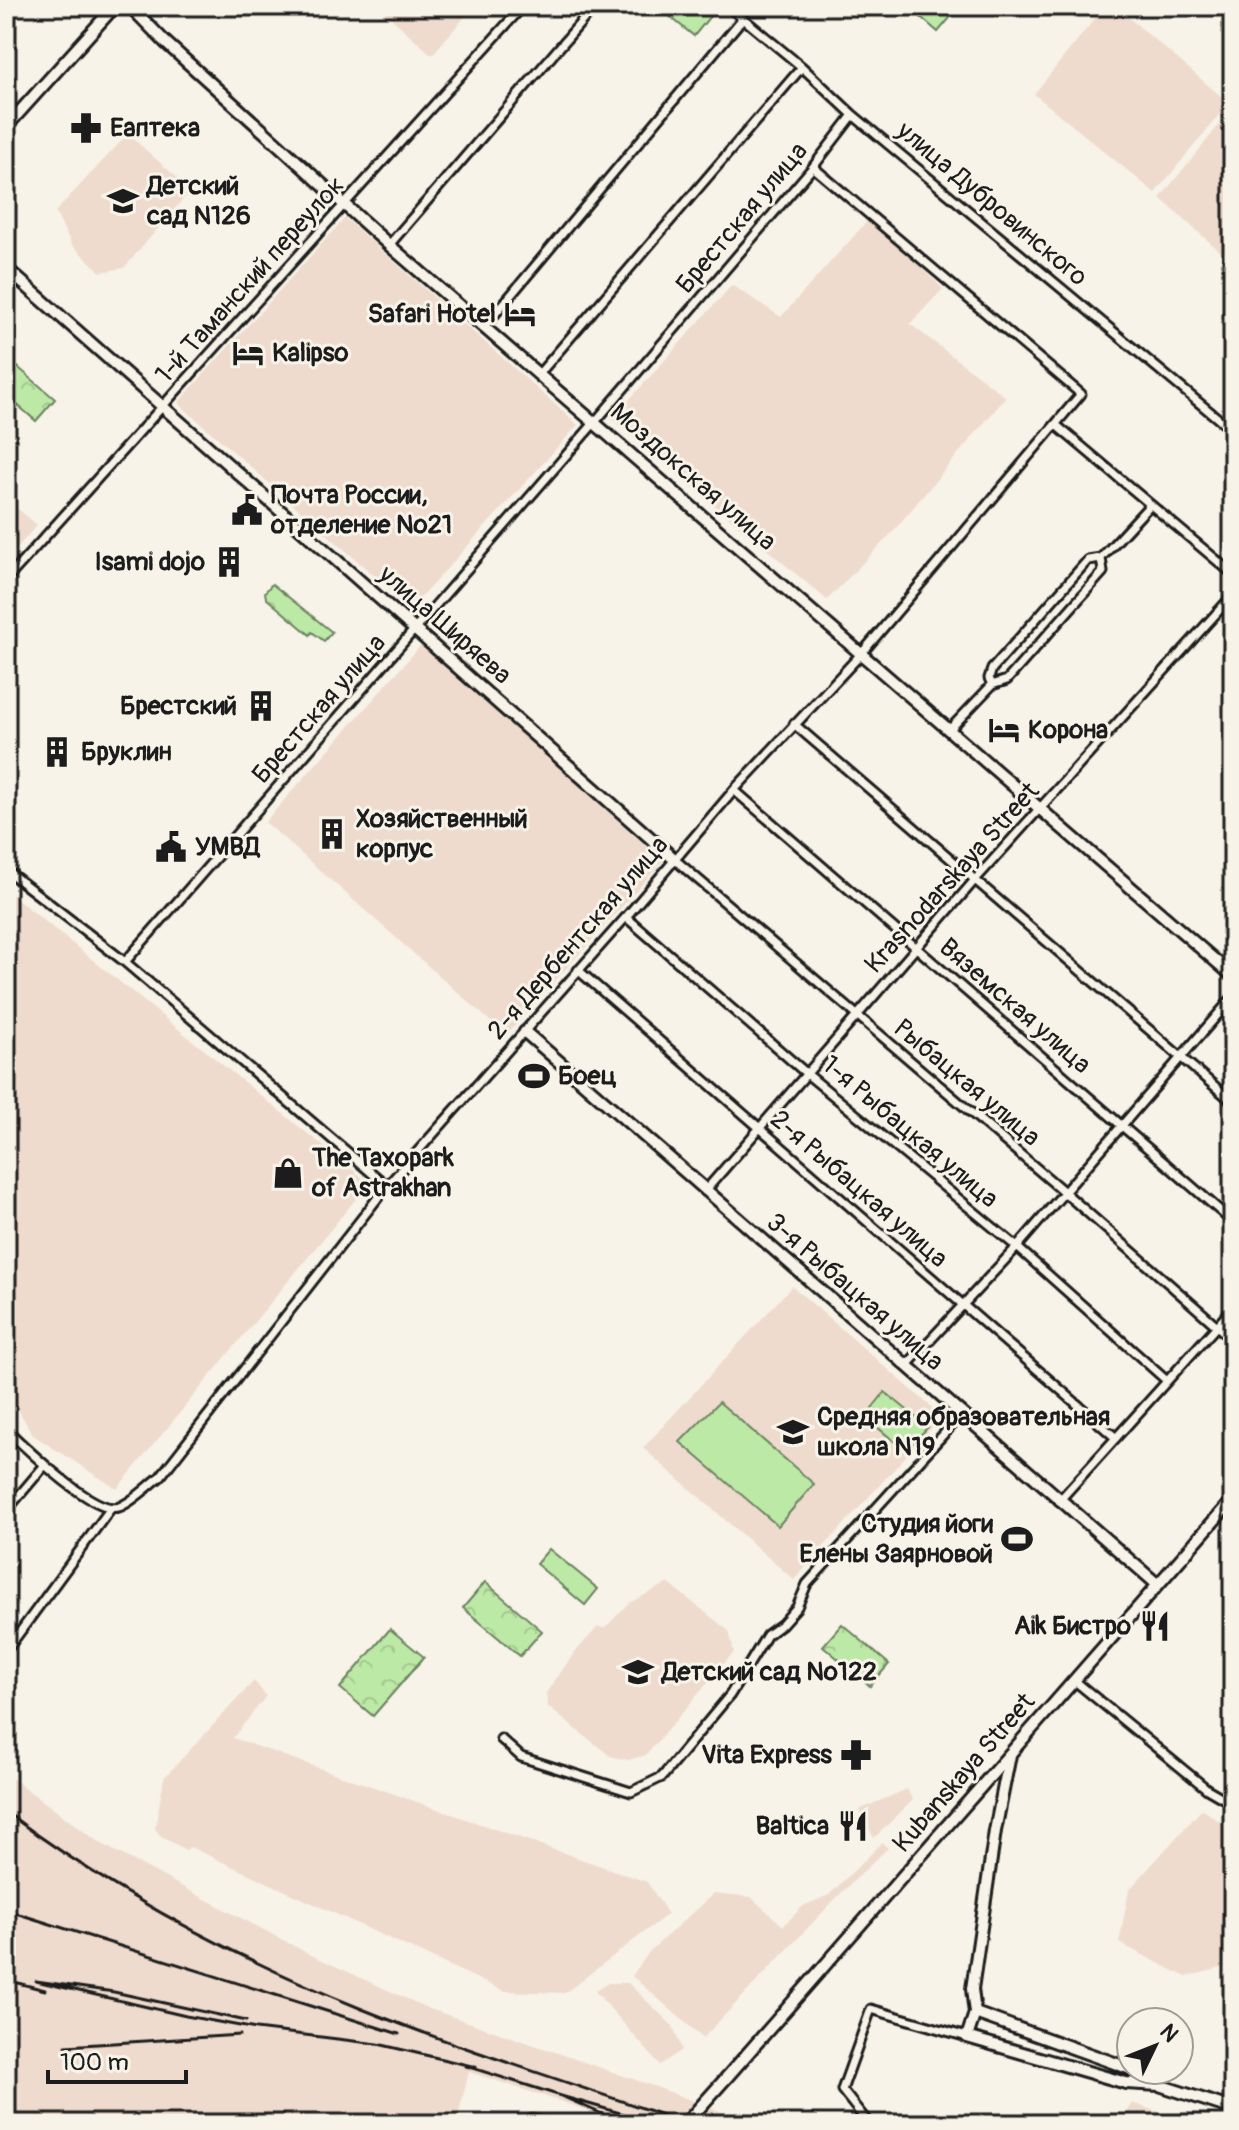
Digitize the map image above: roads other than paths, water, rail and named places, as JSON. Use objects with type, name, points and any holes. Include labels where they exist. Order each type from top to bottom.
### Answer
[{"type":"main road","points":[[6,127],[115,6]]},
{"type":"main road","name":"Моздокская улица","points":[[130,6],[165,42],[389,245],[1233,976]]},
{"type":"main road","name":"улица Ширяева","points":[[6,268],[673,858]]},
{"type":"main road","name":"3-я Рыбацкая улица","points":[[525,1032],[1158,1585]]},
{"type":"main road","name":"Kubanskaya Street","points":[[685,2124],[1233,1499]]},
{"type":"main road","points":[[1010,1753],[995,1831],[972,1989],[975,2013],[967,2037],[1115,2080]]},
{"type":"main road","points":[[975,2013],[1115,2064]]},
{"type":"main road","points":[[1162,2086],[1233,2109]]},
{"type":"main road","points":[[524,2124],[532,2121],[548,2124]]},
{"type":"street","name":"1-й Таманский переулок","points":[[6,580],[523,6]]},
{"type":"street","points":[[389,245],[595,6]]},
{"type":"street","name":"улица Дубровинского","points":[[728,6],[802,67],[853,115],[1233,431]]},
{"type":"street","points":[[485,326],[743,18]]},
{"type":"street","points":[[539,374],[802,67]]},
{"type":"street","name":"Брестская улица","points":[[125,962],[595,422],[813,167],[853,115]]},
{"type":"street","name":"2-я Дербентская улица","points":[[111,1508],[121,1506],[160,1477],[387,1186],[626,917],[673,858],[862,653],[1081,394],[813,167]]},
{"type":"street","points":[[1056,425],[1233,574]]},
{"type":"street","points":[[992,685],[989,678],[992,669],[1088,560],[1101,558],[1149,506]]},
{"type":"street","points":[[950,729],[992,685],[1007,680],[1103,572],[1101,558]]},
{"type":"street","name":"Krasnodarskaya Street","points":[[705,1191],[974,881],[1233,595]]},
{"type":"street","points":[[794,724],[1233,1102]]},
{"type":"street","name":"Вяземская улица","points":[[734,790],[1233,1222]]},
{"type":"street","name":"Рыбацкая улица","points":[[673,858],[1233,1340]]},
{"type":"street","points":[[6,870],[125,962],[387,1186]]},
{"type":"street","name":"1-я Рыбацкая улица","points":[[626,917],[807,1074],[1017,1247],[1167,1381]]},
{"type":"street","name":"2-я Рыбацкая улица","points":[[578,970],[1116,1438]]},
{"type":"street","points":[[907,1365],[1017,1247],[1233,997]]},
{"type":"street","points":[[1059,1501],[1233,1308]]},
{"type":"street","points":[[501,1739],[521,1757],[631,1792],[662,1777],[730,1695],[767,1635],[797,1607],[807,1584],[962,1414]]},
{"type":"street","points":[[6,1429],[45,1465],[98,1504],[111,1508],[6,1651]]},
{"type":"street","points":[[6,1511],[45,1465]]},
{"type":"street","points":[[1075,1681],[1207,1789],[1233,1804]]},
{"type":"street","points":[[869,2124],[842,2090],[871,2009],[967,2037]]},
{"type":"railway","points":[[6,1812],[89,1870],[177,1922],[268,1968],[402,2025],[689,2124]]},
{"type":"railway","points":[[6,1910],[399,2034]]},
{"type":"railway","points":[[6,1980],[45,1990]]},
{"type":"railway","points":[[246,2021],[114,1992],[36,1981],[186,2016],[256,2029],[378,2044],[476,2067]]},
{"type":"railway","points":[[66,2046],[240,2035]]},
{"type":"railway","points":[[466,2066],[561,2096]]},
{"type":"railway","points":[[625,2124],[561,2096],[641,2119]]},
{"type":"place","name":"Еаптека","points":[[86,128]]},
{"type":"place","name":"Детский сад N126","points":[[123,201]]},
{"type":"place","name":"Safari Hotel","points":[[520,314]]},
{"type":"place","name":"Kalipso","points":[[248,353]]},
{"type":"place","name":"Почта России, отделение №21","points":[[247,510]]},
{"type":"place","name":"Isami dojo","points":[[229,562]]},
{"type":"place","name":"Брестский","points":[[261,706]]},
{"type":"place","name":"Корона","points":[[1004,730]]},
{"type":"place","name":"Бруклин","points":[[57,752]]},
{"type":"place","name":"Хозяйственный корпус","points":[[332,834]]},
{"type":"place","name":"УМВД","points":[[171,847]]},
{"type":"place","name":"Боец","points":[[534,1076]]},
{"type":"place","name":"The Taxopark of Astrakhan","points":[[288,1173]]},
{"type":"place","name":"Средняя образовательная школа N19","points":[[793,1432]]},
{"type":"place","name":"Студия йоги Елены Заярновой","points":[[1017,1539]]},
{"type":"place","name":"Aik Бистро","points":[[1155,1626]]},
{"type":"place","name":"Детский сад №122","points":[[638,1672]]},
{"type":"place","name":"Vita Express","points":[[856,1755]]},
{"type":"place","name":"Baltica","points":[[853,1826]]}]
